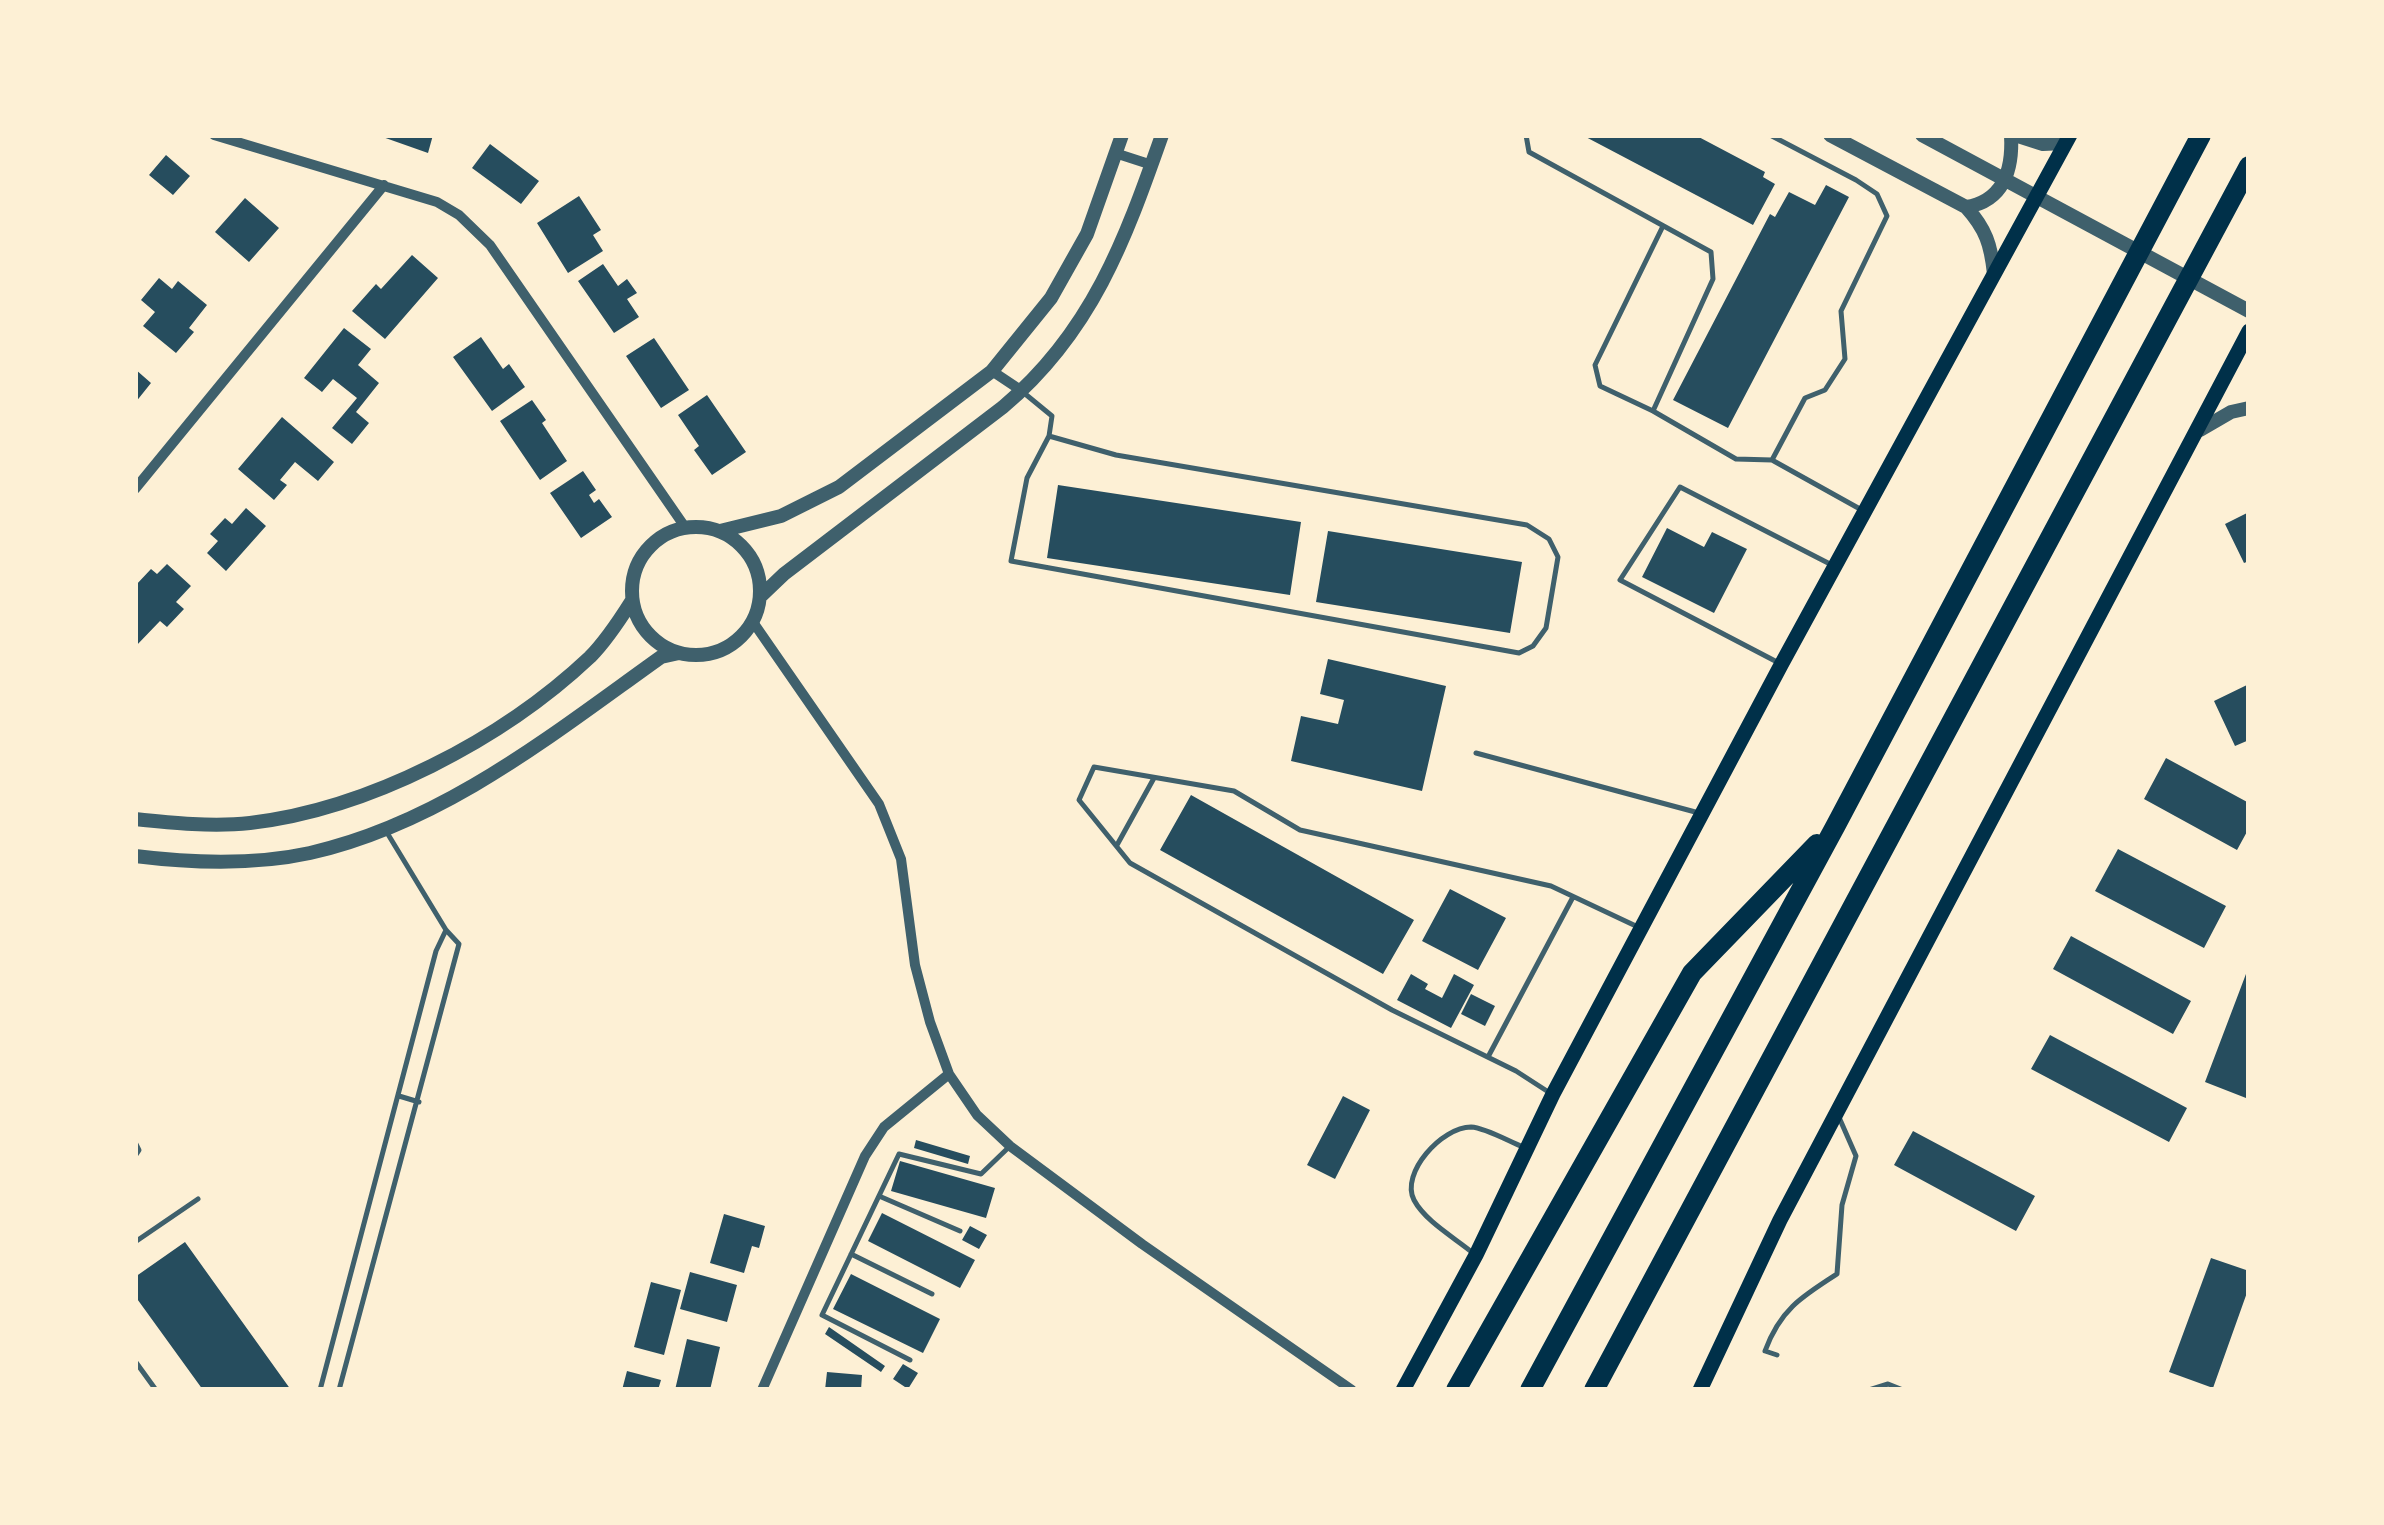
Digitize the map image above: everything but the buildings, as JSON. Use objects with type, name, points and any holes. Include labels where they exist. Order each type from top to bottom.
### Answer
[{"type":"highway","points":[[1530,1390],[1836,825],[2201,135]]},
{"type":"highway","points":[[1594,1390],[2249,166]]},
{"type":"highway","points":[[1456,1390],[1692,972],[1836,825]]},
{"type":"main road","points":[[1403,1390],[1641,928],[2067,139]]},
{"type":"main road","points":[[1700,1390],[1780,1220],[2249,332]]},
{"type":"street","points":[[214,135],[436,202],[475,228],[686,527]]},
{"type":"street","points":[[135,819],[247,823],[317,811],[365,795],[462,750],[541,697],[592,655],[631,602],[635,572],[642,556],[663,536],[686,527],[720,530],[781,516],[839,487],[992,371],[1050,298],[1086,234],[1122,135]]},
{"type":"street","points":[[135,856],[176,862],[264,858],[310,853],[385,829],[460,795],[661,656],[715,652],[731,645],[753,622],[762,595],[784,574],[1022,391],[1064,342],[1090,306],[1134,216],[1162,135]]},
{"type":"street","points":[[1830,135],[1966,208],[1983,226],[1991,247],[1994,274]]},
{"type":"street","points":[[1922,135],[2249,311]]},
{"type":"street","points":[[1966,208],[1985,204],[2000,188],[2013,160],[2013,135],[2042,144],[2067,139]]},
{"type":"street","points":[[1115,153],[1152,164]]},
{"type":"street","points":[[135,489],[384,185]]},
{"type":"street","points":[[992,371],[1022,391]]},
{"type":"street","points":[[2200,430],[2231,412],[2249,408]]},
{"type":"street","points":[[720,530],[747,550],[755,562],[762,595]]},
{"type":"street","points":[[631,602],[646,631],[666,648],[680,653]]},
{"type":"street","points":[[753,622],[879,804],[901,858],[915,964],[930,1022],[949,1074],[977,1115],[1010,1146],[1142,1244],[1352,1390]]},
{"type":"street","points":[[762,1390],[865,1156],[884,1127],[949,1074]]},
{"type":"lane","points":[[1526,135],[1529,152],[1710,252],[1713,279],[1653,411]]},
{"type":"lane","points":[[1770,135],[1877,194],[1887,216],[1841,311],[1845,359],[1825,390],[1805,398],[1772,460]]},
{"type":"lane","points":[[1664,226],[1595,365],[1600,386],[1653,411],[1736,459],[1772,460],[1863,511]]},
{"type":"lane","points":[[1022,391],[1052,416],[1049,436],[1026,478],[1011,561],[1518,653],[1533,646],[1546,628],[1558,556],[1549,539],[1527,525],[1116,455],[1049,436]]},
{"type":"lane","points":[[1781,665],[1620,580],[1680,487],[1834,566]]},
{"type":"lane","points":[[1476,753],[1702,814]]},
{"type":"lane","points":[[1553,1094],[1392,1010],[1130,863],[1078,800],[1094,767],[1234,791],[1300,830],[1550,886],[1641,928]]},
{"type":"lane","points":[[1117,846],[1154,778]]},
{"type":"lane","points":[[339,1390],[460,944],[446,930],[385,829]]},
{"type":"lane","points":[[1488,1057],[1573,896]]},
{"type":"lane","points":[[320,1390],[436,951],[446,930]]},
{"type":"lane","points":[[398,1096],[418,1102]]},
{"type":"lane","points":[[1777,1355],[1765,1351],[1775,1324],[1802,1296],[1837,1274],[1842,1204],[1856,1156],[1837,1113]]},
{"type":"lane","points":[[1476,1254],[1424,1212],[1413,1198],[1411,1185],[1428,1148],[1470,1128],[1528,1148]]},
{"type":"lane","points":[[135,1142],[139,1150],[135,1156]]},
{"type":"lane","points":[[910,1360],[822,1315],[899,1154],[981,1174],[1010,1146]]},
{"type":"lane","points":[[879,1196],[960,1231]]},
{"type":"lane","points":[[135,1242],[198,1199]]},
{"type":"lane","points":[[362,1242],[378,1246]]},
{"type":"lane","points":[[851,1254],[932,1294]]},
{"type":"lane","points":[[135,1361],[156,1390]]},
{"type":"lane","points":[[1869,1390],[1888,1384],[1902,1390]]}]
